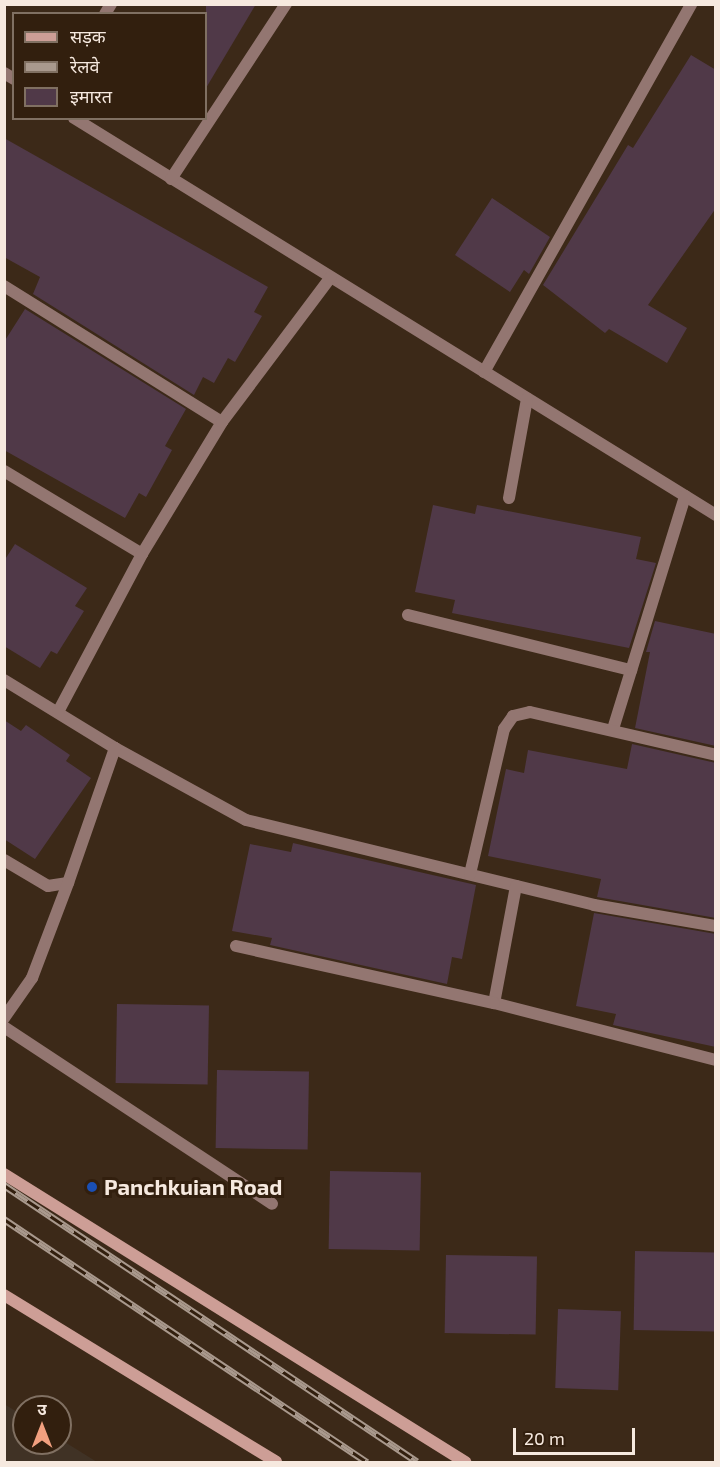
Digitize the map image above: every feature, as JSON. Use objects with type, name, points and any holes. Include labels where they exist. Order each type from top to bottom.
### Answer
[{"type":"main road","points":[[4,1174],[465,1462]]},
{"type":"main road","points":[[4,1295],[276,1462]]},
{"type":"street","points":[[171,179],[286,4]]},
{"type":"street","points":[[484,372],[691,4]]},
{"type":"street","points":[[77,120],[716,515]]},
{"type":"street","points":[[58,712],[142,554],[222,422],[331,277]]},
{"type":"street","points":[[4,286],[222,422]]},
{"type":"street","points":[[509,498],[527,399]]},
{"type":"street","points":[[4,471],[142,554]]},
{"type":"street","points":[[613,729],[685,496]]},
{"type":"street","points":[[408,615],[631,670]]},
{"type":"street","points":[[4,680],[115,748],[246,820],[516,886],[716,926]]},
{"type":"street","points":[[470,874],[504,729],[513,716],[530,712],[613,729],[716,755]]},
{"type":"street","points":[[4,1018],[32,978],[115,748]]},
{"type":"street","points":[[4,860],[48,886],[68,883]]},
{"type":"street","points":[[494,1003],[516,886]]},
{"type":"street","points":[[236,946],[494,1003],[716,1060]]},
{"type":"street","points":[[4,1027],[272,1204]]},
{"type":"shaded area","points":[[4,1404],[12,1409],[12,1455],[72,1455],[72,1446],[97,1462],[5,1462]]},
{"type":"building","points":[[206,4],[256,4],[207,86],[207,12]]},
{"type":"building","points":[[691,55],[716,70],[716,208],[648,305],[687,328],[667,363],[609,329],[605,333],[543,285],[628,145],[633,148]]},
{"type":"building","points":[[4,138],[268,287],[254,312],[262,316],[235,362],[228,358],[214,383],[203,377],[194,395],[33,294],[40,277],[4,257]]},
{"type":"building","points":[[492,198],[550,237],[529,274],[524,270],[510,292],[455,255]]},
{"type":"building","points":[[25,309],[186,409],[165,446],[172,450],[146,497],[139,493],[125,518],[4,450],[4,342]]},
{"type":"building","points":[[433,505],[475,514],[477,505],[641,537],[636,559],[656,563],[629,648],[452,613],[455,600],[415,592]]},
{"type":"building","points":[[15,544],[87,588],[75,606],[84,611],[57,654],[51,651],[40,668],[4,646],[4,561]]},
{"type":"building","points":[[655,621],[716,634],[716,746],[635,728],[650,652],[646,652]]},
{"type":"building","points":[[4,720],[21,731],[26,725],[70,755],[66,761],[91,778],[35,859],[4,839]]},
{"type":"building","points":[[632,744],[716,763],[716,918],[597,897],[601,879],[488,856],[506,769],[524,773],[528,750],[627,769]]},
{"type":"building","points":[[293,843],[476,885],[462,959],[452,957],[447,984],[270,945],[272,938],[232,931],[250,844],[291,852]]},
{"type":"building","points":[[594,913],[716,934],[716,1047],[613,1025],[616,1014],[576,1006]]},
{"type":"building","points":[[117,1004],[209,1006],[208,1085],[116,1083]]},
{"type":"building","points":[[217,1070],[309,1072],[308,1150],[216,1148]]},
{"type":"building","points":[[330,1171],[421,1173],[420,1251],[329,1249]]},
{"type":"building","points":[[635,1251],[716,1252],[715,1331],[634,1330]]},
{"type":"building","points":[[446,1255],[537,1257],[536,1335],[445,1333]]},
{"type":"building","points":[[558,1309],[621,1311],[618,1390],[555,1388]]},
{"type":"railway","points":[[4,1185],[417,1462]]},
{"type":"railway","points":[[4,1219],[367,1462]]},
{"type":"place","name":"Panchkuian Road","points":[[92,1187]]}]
